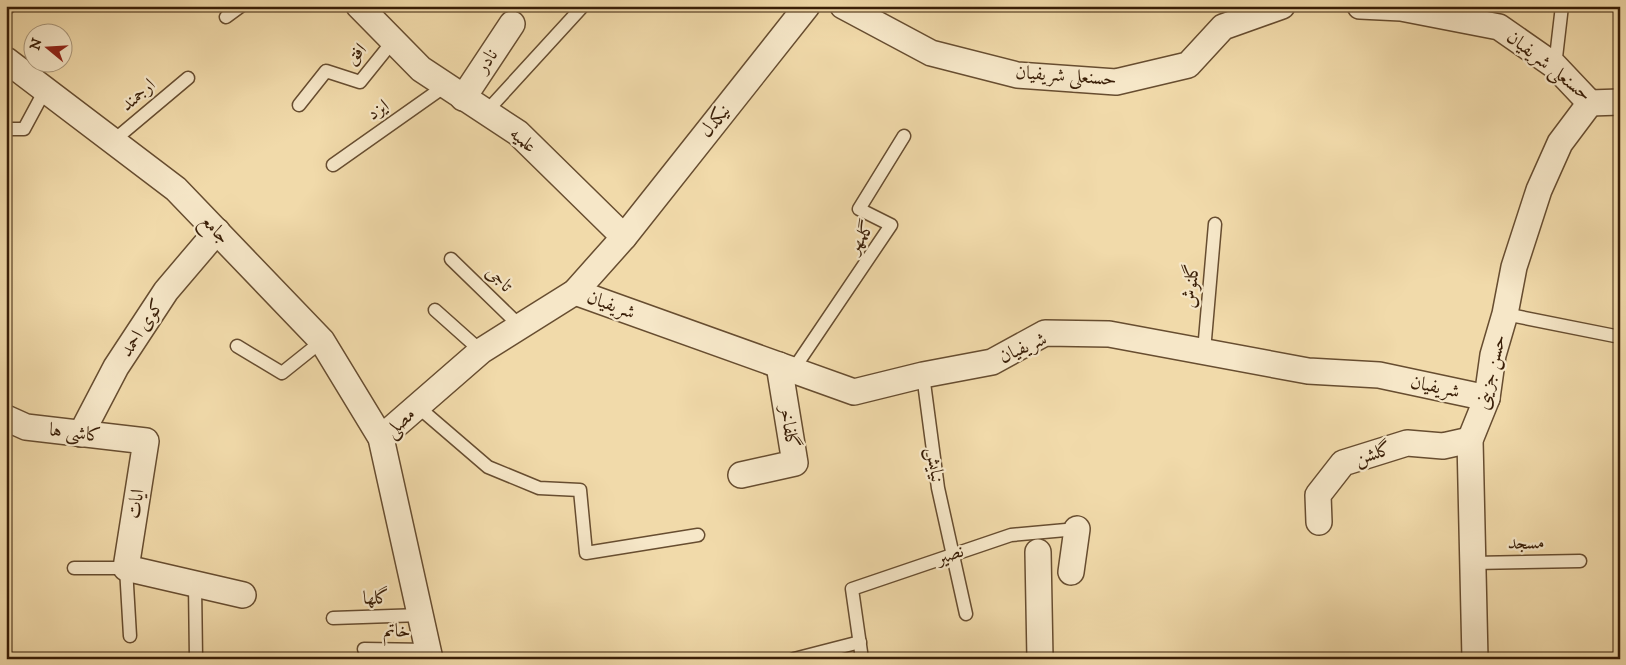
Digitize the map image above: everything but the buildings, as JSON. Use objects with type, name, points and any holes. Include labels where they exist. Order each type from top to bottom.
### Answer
[{"type":"street","name":"علمیه","points":[[359,6],[421,69],[518,133],[624,237]]},
{"type":"street","name":"نیکدل","points":[[624,237],[807,6]]},
{"type":"street","name":"حسنعلی شریفیان","points":[[842,6],[931,53],[1017,75],[1116,82],[1188,66],[1223,27],[1282,6]]},
{"type":"street","name":"حسنعلی شریفیان","points":[[1360,6],[1465,13],[1499,27],[1555,66],[1590,103],[1620,102]]},
{"type":"street","name":"نادر","points":[[454,92],[512,24]]},
{"type":"street","name":"جامع","points":[[6,60],[176,189],[322,341],[381,438]]},
{"type":"street","name":"حسن جزینی","points":[[1475,659],[1470,440],[1487,398],[1493,354],[1505,314],[1514,267],[1539,190],[1560,143],[1590,103]]},
{"type":"street","name":"کوی احمد","points":[[81,434],[116,367],[166,291],[217,232]]},
{"type":"street","points":[[574,292],[624,237]]},
{"type":"street","name":"شریفیان","points":[[574,292],[854,392],[924,375],[992,362],[1045,334],[1109,334],[1308,371],[1379,375],[1487,398]]},
{"type":"street","name":"مصلی","points":[[429,654],[381,438],[481,351],[574,292]]},
{"type":"street","name":"گلفاخر","points":[[741,475],[795,463],[786,368]]},
{"type":"street","name":"کاشی ها","points":[[6,418],[26,427],[146,441]]},
{"type":"street","name":"گلشن","points":[[1319,522],[1318,495],[1342,463],[1407,443],[1443,446],[1470,440]]},
{"type":"street","name":"ایات","points":[[126,568],[146,441]]},
{"type":"street","name":"نصیر","points":[[1072,572],[1077,529]]},
{"type":"street","points":[[1038,552],[1040,659]]},
{"type":"street","points":[[126,568],[243,595]]},
{"type":"lane","points":[[6,9],[10,6]]},
{"type":"lane","points":[[226,17],[240,6]]},
{"type":"lane","points":[[486,112],[583,6]]},
{"type":"lane","points":[[1555,66],[1562,6]]},
{"type":"lane","name":"افق","points":[[298,105],[326,70],[360,82],[393,41]]},
{"type":"lane","name":"ارجمند","points":[[113,141],[188,78]]},
{"type":"lane","points":[[6,129],[24,128],[45,90]]},
{"type":"lane","name":"ایزد","points":[[333,164],[454,92]]},
{"type":"lane","name":"گلمهر","points":[[786,368],[892,225],[859,209],[904,136]]},
{"type":"lane","name":"گلنوش","points":[[1204,351],[1215,224]]},
{"type":"lane","name":"تاجی","points":[[451,259],[520,326]]},
{"type":"lane","points":[[435,310],[481,351]]},
{"type":"lane","points":[[1505,314],[1620,337]]},
{"type":"lane","points":[[237,346],[282,373],[322,341]]},
{"type":"lane","name":"نیایش","points":[[924,375],[938,488],[966,614]]},
{"type":"lane","points":[[418,406],[488,466],[539,488],[580,490],[586,553],[698,535]]},
{"type":"lane","name":"نصیر","points":[[862,659],[852,589],[1011,534],[1077,529]]},
{"type":"lane","name":"مسجد","points":[[1473,563],[1580,561]]},
{"type":"lane","points":[[74,568],[126,568]]},
{"type":"lane","name":"ایات","points":[[126,568],[130,636]]},
{"type":"lane","points":[[195,584],[196,659]]},
{"type":"lane","name":"گلها","points":[[333,618],[421,615]]},
{"type":"lane","points":[[794,659],[860,642]]},
{"type":"lane","name":"خاتم","points":[[364,650],[429,654]]}]
